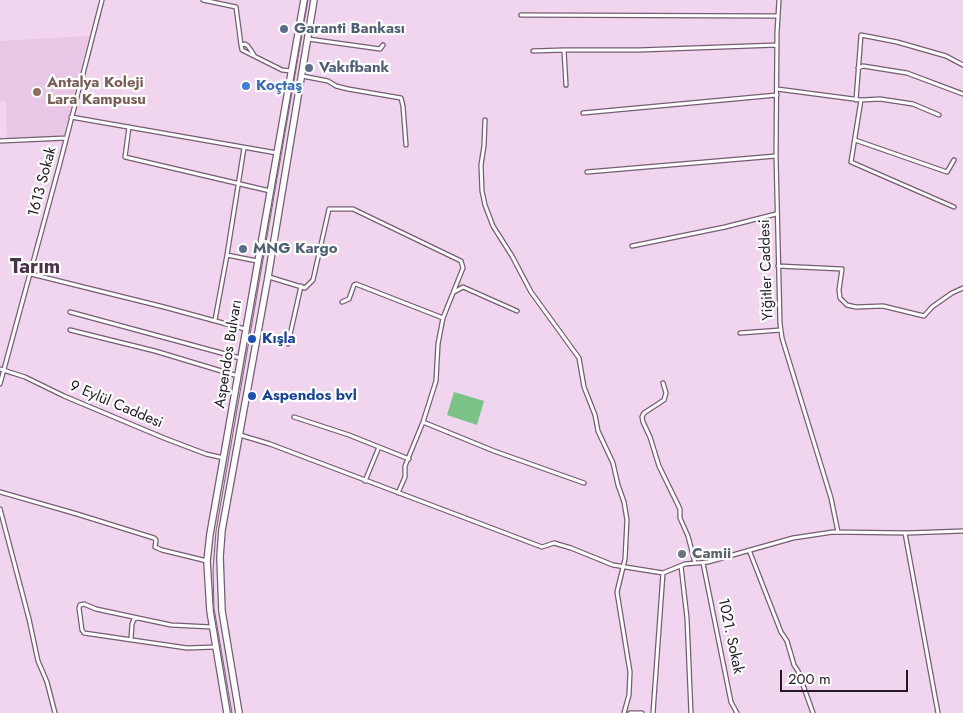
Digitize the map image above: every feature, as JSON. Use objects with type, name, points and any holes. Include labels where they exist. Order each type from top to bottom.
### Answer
[{"type":"main road","name":"Aspendos Bulvarı","points":[[226,713],[212,627],[207,561],[210,534],[239,376],[245,329],[304,0]]},
{"type":"main road","name":"Aspendos Bulvarı","points":[[239,713],[223,620],[220,557],[226,508],[268,277],[314,0]]},
{"type":"street","name":"1613 Sokak","points":[[0,384],[2,369],[31,274],[102,0]]},
{"type":"street","points":[[203,0],[236,7],[242,50],[282,70],[292,71]]},
{"type":"street","name":"Yiğitler Caddesi","points":[[779,0],[776,214],[781,330],[831,498],[838,532]]},
{"type":"street","points":[[521,15],[778,16]]},
{"type":"street","points":[[856,100],[861,35],[898,42],[946,56],[963,65]]},
{"type":"street","points":[[308,39],[373,48],[380,48],[382,45]]},
{"type":"street","points":[[240,45],[245,44],[248,46],[254,55]]},
{"type":"street","points":[[533,51],[639,50],[777,45]]},
{"type":"street","points":[[564,50],[566,85]]},
{"type":"street","points":[[858,68],[864,66],[907,73],[963,94]]},
{"type":"street","points":[[301,76],[328,81],[336,86],[348,89],[401,98],[406,145]]},
{"type":"street","points":[[777,90],[856,100],[880,100],[913,104],[939,115]]},
{"type":"street","points":[[583,113],[777,95]]},
{"type":"street","points":[[861,100],[851,162],[954,207]]},
{"type":"street","points":[[71,117],[277,154]]},
{"type":"street","points":[[485,120],[481,166],[483,198],[493,226],[519,268],[528,287],[579,358],[584,387],[595,415],[598,431],[614,463],[618,485],[624,502],[627,520],[624,567],[617,592],[631,686],[624,713]]},
{"type":"street","points":[[129,127],[126,157],[271,192]]},
{"type":"street","points":[[0,142],[66,138]]},
{"type":"street","points":[[855,140],[947,172],[954,160]]},
{"type":"street","points":[[215,320],[244,148]]},
{"type":"street","points":[[588,172],[776,156]]},
{"type":"street","points":[[268,277],[305,288],[313,280],[328,210],[353,209],[461,261],[463,268],[443,318],[438,344],[436,381],[423,422],[405,466],[405,477],[398,493]]},
{"type":"street","points":[[632,246],[725,227],[776,214]]},
{"type":"street","points":[[227,255],[257,261]]},
{"type":"street","points":[[778,266],[842,269],[839,290],[840,298],[847,305],[856,307],[883,306],[924,316],[932,307],[963,288]]},
{"type":"street","points":[[31,274],[245,329]]},
{"type":"street","points":[[342,302],[349,299],[356,284],[443,318]]},
{"type":"street","points":[[288,344],[301,286]]},
{"type":"street","points":[[453,292],[463,287],[517,311]]},
{"type":"street","points":[[70,312],[241,358]]},
{"type":"street","points":[[70,330],[155,350],[239,376]]},
{"type":"street","points":[[740,333],[781,330]]},
{"type":"street","name":"9 Eylül Caddesi","points":[[2,369],[164,438],[206,454],[224,458]]},
{"type":"street","points":[[663,383],[666,393],[664,400],[644,413],[642,417],[659,466],[680,509],[680,518],[688,536],[696,563]]},
{"type":"street","points":[[294,417],[349,435],[409,458]]},
{"type":"street","points":[[423,422],[494,451],[584,483]]},
{"type":"street","points":[[240,435],[270,444],[542,547],[554,543],[613,565],[663,573],[681,566],[793,538],[838,532],[905,533],[963,531]]},
{"type":"street","points":[[365,480],[378,447]]},
{"type":"street","points":[[0,492],[53,506],[154,538],[156,540],[155,547],[207,561]]},
{"type":"street","points":[[0,509],[38,661],[56,713]]},
{"type":"street","points":[[905,533],[938,713]]},
{"type":"street","points":[[749,550],[780,632],[787,641],[794,666],[798,670],[813,713]]},
{"type":"street","name":"1021. Sokak","points":[[703,562],[731,702],[737,713]]},
{"type":"street","points":[[681,566],[687,618],[690,713]]},
{"type":"street","points":[[653,713],[663,573]]},
{"type":"street","points":[[212,627],[171,625],[96,609],[84,604],[80,604],[79,608],[84,633],[187,648],[215,647]]},
{"type":"street","points":[[131,639],[132,624],[134,619],[138,618]]},
{"type":"street","points":[[630,713],[642,713]]},
{"type":"shaded area","name":"Antalya Koleji Lara Kampusu","points":[[89,36],[63,137],[7,140],[6,101],[0,101],[0,41]]},
{"type":"green space","points":[[454,392],[484,401],[477,425],[447,415]]},
{"type":"tram line","points":[[232,713],[214,608],[213,571],[216,531],[308,0]]},
{"type":"place","name":"Garanti Bankası","points":[[284,29]]},
{"type":"place","name":"Vakıfbank","points":[[309,68]]},
{"type":"place","name":"Koçtaş","points":[[246,86]]},
{"type":"place","name":"Antalya Koleji Lara Kampusu","points":[[37,92]]},
{"type":"place","name":"MNG Kargo","points":[[243,249]]},
{"type":"place","name":"Kışla","points":[[252,339]]},
{"type":"place","name":"Aspendos bvl","points":[[252,396]]},
{"type":"place","name":"Camii","points":[[682,554]]},
{"type":"district","name":"Tarım","points":[[35,268]]}]
